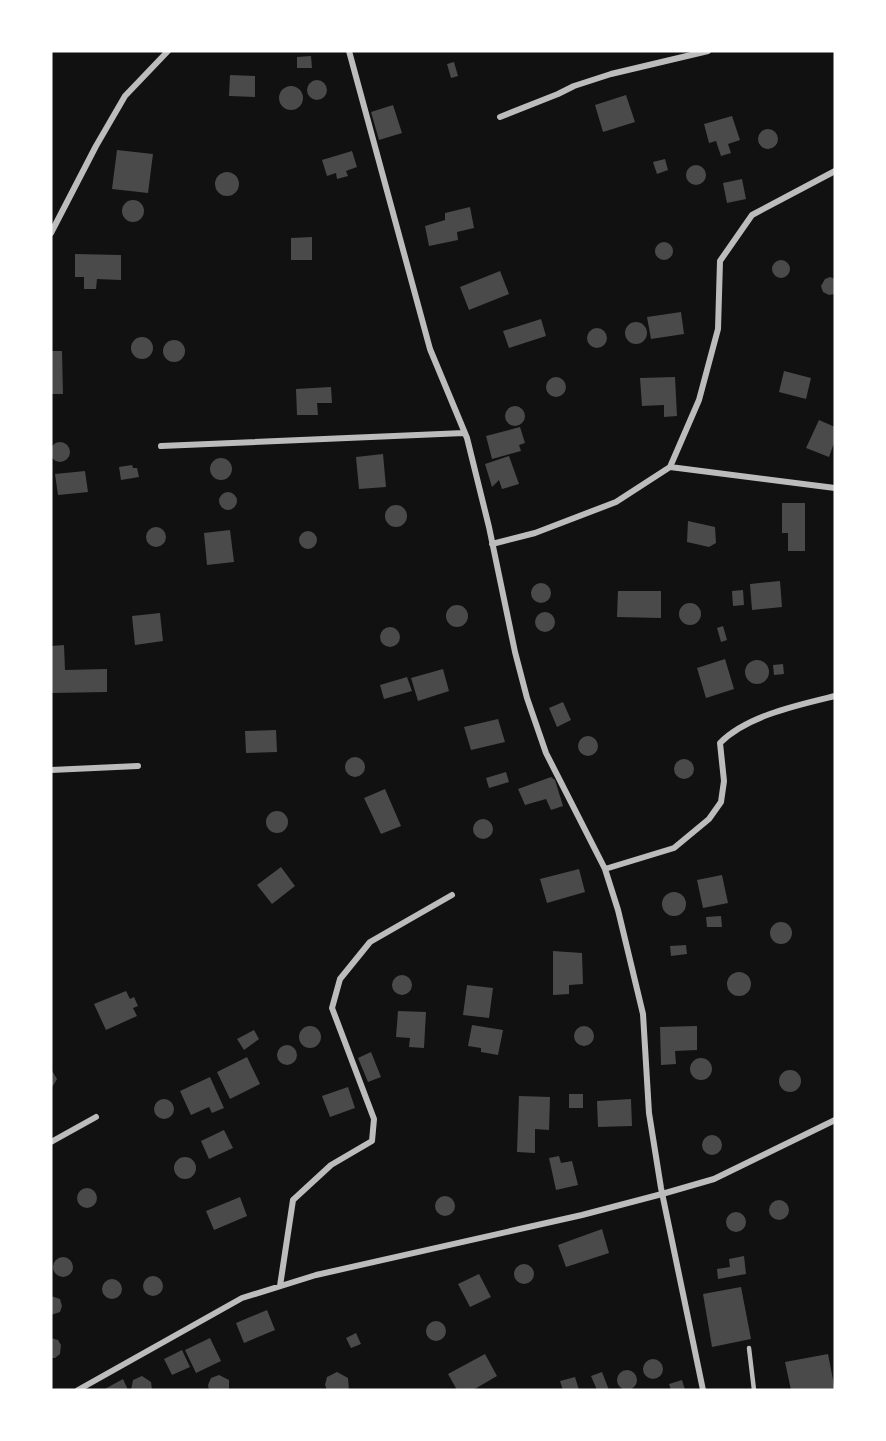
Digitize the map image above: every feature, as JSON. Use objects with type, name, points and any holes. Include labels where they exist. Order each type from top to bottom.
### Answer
[{"type":"street","points":[[51,232],[125,96],[168,51]]},
{"type":"street","points":[[349,51],[430,349],[464,433],[492,544],[514,652],[527,698],[546,753],[604,870],[618,910],[643,1014],[649,1113],[662,1194],[703,1390]]},
{"type":"street","points":[[500,117],[574,86],[610,74],[708,51]]},
{"type":"street","points":[[492,544],[535,532],[616,502],[670,467],[699,400],[718,329],[720,261],[753,215],[835,171]]},
{"type":"street","points":[[161,446],[464,433]]},
{"type":"street","points":[[670,467],[835,488]]},
{"type":"street","points":[[604,870],[674,849],[709,819],[721,802],[724,781],[720,743],[728,735],[761,717],[835,696]]},
{"type":"street","points":[[51,770],[138,766]]},
{"type":"street","points":[[280,1286],[293,1200],[330,1165],[372,1141],[374,1119],[332,1008],[340,979],[370,942],[452,895]]},
{"type":"street","points":[[51,1142],[96,1117]]},
{"type":"street","points":[[78,1390],[242,1298],[316,1275],[571,1218],[714,1179],[835,1120]]},
{"type":"lane","points":[[749,1348],[754,1390]]},
{"type":"building","points":[[311,56],[312,68],[297,68],[297,57]]},
{"type":"building","points":[[454,62],[458,76],[451,78],[447,64]]},
{"type":"building","points":[[230,75],[255,76],[255,97],[229,96]]},
{"type":"building","points":[[317,80],[324,83],[327,90],[324,97],[317,100],[310,97],[307,90],[310,83]]},
{"type":"building","points":[[291,86],[300,89],[303,98],[300,107],[291,110],[282,107],[279,98],[282,89]]},
{"type":"building","points":[[626,95],[635,122],[603,132],[595,105]]},
{"type":"building","points":[[393,105],[402,133],[379,140],[371,112]]},
{"type":"building","points":[[732,116],[740,140],[728,144],[731,153],[721,156],[716,141],[709,143],[704,124]]},
{"type":"building","points":[[764,129],[772,129],[778,135],[778,143],[772,149],[764,149],[758,143],[758,135]]},
{"type":"building","points":[[117,150],[153,154],[148,193],[112,189]]},
{"type":"building","points":[[352,151],[357,167],[346,171],[348,176],[337,179],[336,173],[327,176],[322,160]]},
{"type":"building","points":[[665,159],[668,170],[657,174],[653,162]]},
{"type":"building","points":[[692,165],[700,165],[706,171],[706,179],[700,185],[692,185],[686,179],[686,171]]},
{"type":"building","points":[[227,172],[232,173],[238,179],[238,189],[232,195],[227,196],[222,195],[216,189],[215,184],[216,179],[222,173]]},
{"type":"building","points":[[742,179],[746,199],[727,203],[723,183]]},
{"type":"building","points":[[133,200],[141,203],[144,211],[141,219],[133,222],[125,219],[122,211],[125,203]]},
{"type":"building","points":[[470,207],[474,228],[457,232],[458,240],[429,246],[425,226],[445,220],[445,213]]},
{"type":"building","points":[[312,237],[312,260],[291,260],[291,238]]},
{"type":"building","points":[[664,242],[670,245],[673,251],[670,257],[664,260],[658,257],[655,251],[658,245]]},
{"type":"building","points":[[75,254],[121,255],[121,280],[97,279],[96,289],[84,289],[84,277],[75,277]]},
{"type":"building","points":[[781,260],[787,263],[790,269],[787,275],[781,278],[775,275],[772,269],[775,263]]},
{"type":"building","points":[[500,271],[509,294],[469,310],[460,287]]},
{"type":"building","points":[[830,277],[835,279],[835,294],[829,295],[823,292],[821,286],[825,279]]},
{"type":"building","points":[[681,312],[684,334],[651,339],[647,317]]},
{"type":"building","points":[[541,319],[546,336],[509,348],[503,331]]},
{"type":"building","points":[[636,322],[644,325],[647,333],[644,341],[636,344],[628,341],[625,333],[628,325]]},
{"type":"building","points":[[593,328],[601,328],[607,334],[607,342],[601,348],[593,348],[587,342],[587,334]]},
{"type":"building","points":[[142,337],[150,340],[153,348],[150,356],[142,359],[134,356],[131,348],[134,340]]},
{"type":"building","points":[[174,340],[182,343],[185,351],[182,359],[174,362],[166,359],[163,351],[166,343]]},
{"type":"building","points":[[51,351],[62,351],[63,394],[51,394]]},
{"type":"building","points":[[784,371],[811,378],[806,399],[779,392]]},
{"type":"building","points":[[552,377],[560,377],[566,383],[566,391],[560,397],[552,397],[546,391],[546,383]]},
{"type":"building","points":[[675,377],[677,416],[664,417],[664,405],[642,406],[640,378]]},
{"type":"building","points":[[331,387],[332,403],[317,403],[318,415],[297,415],[296,389]]},
{"type":"building","points":[[511,406],[519,406],[525,412],[525,420],[519,426],[511,426],[505,420],[505,412]]},
{"type":"building","points":[[819,420],[835,427],[835,440],[829,457],[806,448]]},
{"type":"building","points":[[520,427],[525,443],[519,445],[521,451],[492,459],[486,436]]},
{"type":"building","points":[[56,442],[64,442],[70,448],[70,456],[64,462],[56,462],[50,456],[50,448]]},
{"type":"building","points":[[383,454],[386,487],[359,489],[356,457]]},
{"type":"building","points":[[509,456],[519,484],[502,489],[499,480],[492,487],[485,464]]},
{"type":"building","points":[[221,458],[229,461],[232,469],[229,477],[221,480],[213,477],[210,469],[213,461]]},
{"type":"building","points":[[132,465],[133,468],[137,468],[139,477],[121,480],[119,467]]},
{"type":"building","points":[[85,471],[88,492],[58,495],[55,474]]},
{"type":"building","points":[[224,492],[232,492],[237,497],[235,508],[224,510],[219,505],[219,497]]},
{"type":"building","points":[[782,503],[805,503],[805,551],[788,551],[788,533],[782,533]]},
{"type":"building","points":[[396,505],[406,512],[407,516],[400,526],[396,527],[386,520],[385,516],[392,506]]},
{"type":"building","points":[[688,521],[715,527],[716,543],[709,547],[687,542]]},
{"type":"building","points":[[156,527],[163,530],[166,537],[163,544],[156,547],[149,544],[146,537],[149,530]]},
{"type":"building","points":[[230,530],[234,562],[207,565],[204,533]]},
{"type":"building","points":[[304,531],[312,531],[317,536],[315,547],[304,549],[299,544],[299,536]]},
{"type":"building","points":[[780,581],[782,607],[752,610],[750,584]]},
{"type":"building","points":[[537,583],[545,583],[551,589],[551,597],[545,603],[537,603],[531,597],[531,589]]},
{"type":"building","points":[[743,590],[744,605],[733,606],[732,591]]},
{"type":"building","points":[[618,591],[661,591],[661,618],[617,617]]},
{"type":"building","points":[[690,603],[698,606],[701,614],[698,622],[690,625],[682,622],[679,614],[682,606]]},
{"type":"building","points":[[457,605],[465,608],[468,616],[465,624],[457,627],[449,624],[446,616],[449,608]]},
{"type":"building","points":[[541,612],[549,612],[555,618],[555,626],[549,632],[541,632],[535,626],[535,618]]},
{"type":"building","points":[[160,613],[163,641],[135,645],[132,616]]},
{"type":"building","points":[[723,626],[727,640],[721,642],[717,628]]},
{"type":"building","points":[[386,627],[394,627],[400,633],[400,641],[394,647],[386,647],[380,641],[380,633]]},
{"type":"building","points":[[64,645],[65,670],[107,669],[107,692],[51,693],[51,646]]},
{"type":"building","points":[[725,659],[734,689],[706,698],[697,668]]},
{"type":"building","points":[[757,660],[766,663],[769,672],[766,681],[757,684],[748,681],[745,672],[748,663]]},
{"type":"building","points":[[783,664],[784,674],[774,675],[773,665]]},
{"type":"building","points":[[443,669],[449,691],[418,701],[411,678]]},
{"type":"building","points":[[407,677],[412,691],[384,699],[380,685]]},
{"type":"building","points":[[563,702],[571,720],[557,727],[549,708]]},
{"type":"building","points":[[498,719],[505,742],[471,750],[464,727]]},
{"type":"building","points":[[276,730],[277,752],[246,753],[245,731]]},
{"type":"building","points":[[584,736],[592,736],[598,742],[598,750],[592,756],[584,756],[578,750],[578,742]]},
{"type":"building","points":[[355,757],[362,760],[365,767],[362,774],[355,777],[348,774],[345,767],[348,760]]},
{"type":"building","points":[[680,759],[688,759],[694,765],[694,773],[688,779],[680,779],[674,773],[674,765]]},
{"type":"building","points":[[506,772],[509,782],[489,788],[486,778]]},
{"type":"building","points":[[551,777],[555,780],[563,806],[551,810],[546,799],[525,805],[518,789]]},
{"type":"building","points":[[385,789],[401,826],[381,834],[364,798]]},
{"type":"building","points":[[277,811],[285,814],[288,822],[285,830],[277,833],[269,830],[266,822],[269,814]]},
{"type":"building","points":[[483,819],[490,822],[493,829],[490,836],[483,839],[476,836],[473,829],[476,822]]},
{"type":"building","points":[[281,867],[295,886],[272,904],[257,885]]},
{"type":"building","points":[[579,869],[585,892],[547,903],[540,879]]},
{"type":"building","points":[[722,875],[728,903],[703,908],[697,880]]},
{"type":"building","points":[[674,892],[682,896],[686,904],[682,912],[674,916],[666,912],[662,904],[666,896]]},
{"type":"building","points":[[721,916],[722,927],[707,927],[706,917]]},
{"type":"building","points":[[781,922],[789,925],[792,933],[789,941],[781,944],[773,941],[770,933],[773,925]]},
{"type":"building","points":[[686,945],[687,954],[671,956],[670,946]]},
{"type":"building","points":[[553,951],[582,953],[583,984],[569,985],[569,994],[553,995]]},
{"type":"building","points":[[739,972],[747,976],[751,984],[747,992],[739,996],[731,992],[727,984],[731,976]]},
{"type":"building","points":[[402,975],[409,978],[412,985],[409,992],[402,995],[395,992],[392,985],[395,978]]},
{"type":"building","points":[[467,985],[493,988],[489,1018],[463,1015]]},
{"type":"building","points":[[126,991],[130,999],[134,997],[138,1006],[133,1008],[137,1016],[106,1030],[94,1004]]},
{"type":"building","points":[[398,1011],[426,1012],[424,1048],[409,1047],[410,1038],[396,1037]]},
{"type":"building","points":[[472,1025],[503,1030],[498,1055],[481,1052],[481,1048],[468,1046]]},
{"type":"building","points":[[310,1026],[318,1029],[321,1037],[318,1045],[310,1048],[302,1045],[299,1037],[302,1029]]},
{"type":"building","points":[[580,1026],[588,1026],[594,1032],[594,1040],[588,1046],[580,1046],[574,1040],[574,1032]]},
{"type":"building","points":[[697,1026],[697,1050],[675,1051],[676,1064],[661,1065],[660,1027]]},
{"type":"building","points":[[254,1030],[259,1039],[244,1050],[237,1039]]},
{"type":"building","points":[[287,1045],[294,1048],[297,1055],[294,1062],[287,1065],[280,1062],[277,1055],[280,1048]]},
{"type":"building","points":[[371,1052],[381,1077],[368,1082],[358,1058]]},
{"type":"building","points":[[247,1057],[260,1084],[230,1099],[217,1072]]},
{"type":"building","points":[[701,1058],[709,1061],[712,1069],[709,1077],[701,1080],[693,1077],[690,1069],[693,1061]]},
{"type":"building","points":[[51,1069],[57,1079],[51,1089]]},
{"type":"building","points":[[790,1070],[798,1073],[801,1081],[798,1089],[790,1092],[782,1089],[779,1081],[782,1073]]},
{"type":"building","points":[[210,1077],[224,1108],[212,1113],[209,1107],[191,1115],[180,1091]]},
{"type":"building","points":[[348,1087],[355,1108],[330,1117],[322,1096]]},
{"type":"building","points":[[569,1094],[583,1094],[583,1108],[569,1108]]},
{"type":"building","points":[[519,1096],[550,1097],[549,1130],[535,1129],[535,1153],[517,1152]]},
{"type":"building","points":[[164,1099],[171,1102],[174,1109],[171,1116],[164,1119],[157,1116],[154,1109],[157,1102]]},
{"type":"building","points":[[631,1099],[632,1126],[598,1127],[597,1101]]},
{"type":"building","points":[[224,1130],[233,1148],[209,1159],[201,1141]]},
{"type":"building","points":[[708,1135],[716,1135],[722,1141],[722,1149],[716,1155],[708,1155],[702,1149],[702,1141]]},
{"type":"building","points":[[559,1156],[561,1163],[572,1161],[578,1185],[556,1190],[549,1158]]},
{"type":"building","points":[[185,1157],[193,1160],[196,1168],[193,1176],[185,1179],[177,1176],[174,1168],[177,1160]]},
{"type":"building","points":[[87,1188],[94,1191],[97,1198],[94,1205],[87,1208],[80,1205],[77,1198],[80,1191]]},
{"type":"building","points":[[445,1196],[452,1199],[455,1206],[452,1213],[445,1216],[438,1213],[435,1206],[438,1199]]},
{"type":"building","points":[[240,1197],[247,1216],[214,1230],[206,1211]]},
{"type":"building","points":[[775,1200],[783,1200],[789,1206],[789,1214],[783,1220],[775,1220],[769,1214],[769,1206]]},
{"type":"building","points":[[732,1212],[740,1212],[746,1218],[746,1226],[740,1232],[732,1232],[726,1226],[726,1218]]},
{"type":"building","points":[[602,1229],[609,1253],[566,1267],[558,1245]]},
{"type":"building","points":[[744,1256],[746,1274],[718,1279],[717,1269],[730,1267],[729,1259]]},
{"type":"building","points":[[63,1257],[70,1260],[73,1267],[70,1274],[63,1277],[56,1274],[53,1267],[56,1260]]},
{"type":"building","points":[[520,1264],[528,1264],[534,1270],[534,1278],[528,1284],[520,1284],[514,1278],[514,1270]]},
{"type":"building","points":[[479,1274],[491,1297],[470,1307],[458,1284]]},
{"type":"building","points":[[153,1276],[160,1279],[163,1286],[160,1293],[153,1296],[146,1293],[143,1286],[146,1279]]},
{"type":"building","points":[[112,1279],[119,1282],[122,1289],[119,1296],[112,1299],[105,1296],[102,1289],[105,1282]]},
{"type":"building","points":[[741,1287],[751,1339],[712,1347],[703,1294]]},
{"type":"building","points":[[51,1296],[60,1299],[62,1306],[60,1312],[51,1315]]},
{"type":"building","points":[[267,1310],[275,1330],[244,1343],[236,1323]]},
{"type":"building","points":[[436,1321],[443,1324],[446,1331],[443,1338],[436,1341],[429,1338],[426,1331],[429,1324]]},
{"type":"building","points":[[356,1333],[361,1344],[351,1348],[346,1338]]},
{"type":"building","points":[[51,1338],[58,1340],[61,1345],[60,1354],[55,1358],[51,1358]]},
{"type":"building","points":[[210,1338],[221,1361],[196,1373],[185,1350]]},
{"type":"building","points":[[182,1350],[190,1367],[172,1375],[164,1359]]},
{"type":"building","points":[[485,1354],[497,1376],[473,1390],[457,1390],[448,1374]]},
{"type":"building","points":[[828,1354],[835,1390],[791,1390],[785,1362]]},
{"type":"building","points":[[653,1359],[660,1362],[663,1369],[660,1376],[653,1379],[646,1376],[643,1369],[646,1362]]},
{"type":"building","points":[[623,1370],[631,1370],[637,1376],[637,1384],[631,1390],[623,1390],[617,1384],[617,1376]]},
{"type":"building","points":[[337,1372],[348,1378],[349,1390],[327,1390],[325,1385],[327,1377]]},
{"type":"building","points":[[602,1372],[609,1390],[597,1390],[591,1376]]},
{"type":"building","points":[[219,1375],[229,1380],[229,1390],[209,1390],[208,1385],[211,1378]]},
{"type":"building","points":[[142,1376],[151,1382],[152,1390],[131,1390],[133,1380]]},
{"type":"building","points":[[575,1377],[579,1390],[563,1390],[560,1381]]},
{"type":"building","points":[[123,1379],[128,1390],[103,1390]]},
{"type":"building","points":[[682,1380],[685,1390],[671,1390],[669,1384]]}]
